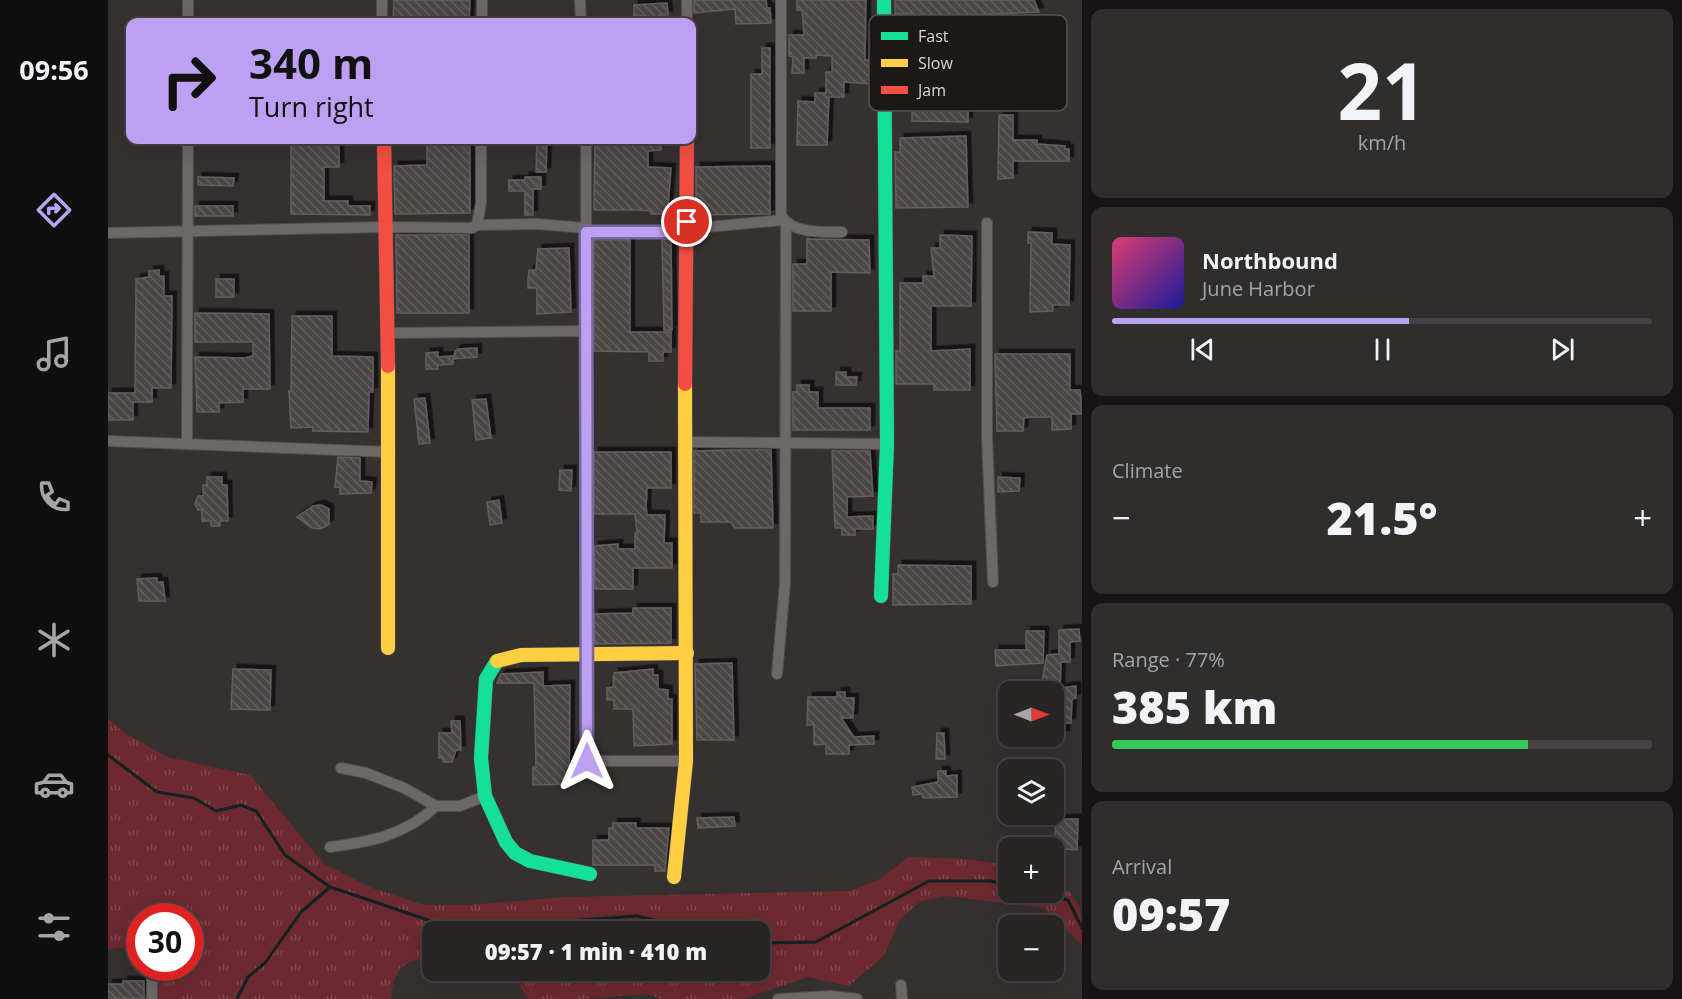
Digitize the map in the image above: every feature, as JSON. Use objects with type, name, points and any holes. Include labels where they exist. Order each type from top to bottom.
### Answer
[{"type":"street","points":[[188,0],[188,18]]},
{"type":"street","points":[[382,0],[382,18]]},
{"type":"street","points":[[482,0],[482,18]]},
{"type":"street","points":[[580,0],[581,18]]},
{"type":"street","points":[[687,0],[687,18]]},
{"type":"street","points":[[777,674],[785,583],[785,221],[779,201],[781,0]]},
{"type":"street","points":[[884,0],[884,15]]},
{"type":"street","points":[[881,596],[887,444],[885,111]]},
{"type":"street","points":[[187,442],[188,144]]},
{"type":"street","points":[[384,144],[390,452],[388,648]]},
{"type":"street","points":[[477,225],[481,203],[481,144]]},
{"type":"street","points":[[586,144],[587,761],[686,761]]},
{"type":"street","points":[[674,877],[686,761],[684,442],[687,144]]},
{"type":"street","points":[[108,233],[386,227],[464,228],[477,225],[537,224],[586,230],[668,232],[686,226],[785,221],[815,232],[842,232]]},
{"type":"street","points":[[987,223],[987,436],[993,582]]},
{"type":"street","points":[[388,333],[586,332]]},
{"type":"street","points":[[108,441],[187,442],[390,452]]},
{"type":"street","points":[[684,442],[887,444]]},
{"type":"street","points":[[590,874],[530,861],[515,853],[506,842],[485,796],[481,758],[486,679],[497,661],[521,655],[687,653]]},
{"type":"street","points":[[341,768],[366,773],[404,788],[436,806],[460,806],[485,796]]},
{"type":"street","points":[[330,847],[362,843],[406,830],[436,806]]},
{"type":"street","points":[[152,981],[152,999]]},
{"type":"street","points":[[901,986],[902,999]]},
{"type":"street","points":[[778,999],[831,996],[857,999]]},
{"type":"green space","points":[[108,719],[123,732],[167,757],[250,775],[324,864],[372,888],[424,905],[469,905],[566,897],[851,891],[882,878],[908,857],[966,859],[998,864],[998,902],[946,896],[921,901],[900,919],[884,956],[848,986],[808,977],[743,999],[661,999],[648,994],[581,999],[528,999],[517,981],[770,981],[770,921],[422,921],[422,960],[406,964],[397,973],[391,999],[154,999],[154,981],[204,981],[204,903],[126,903],[126,947],[108,949]]},
{"type":"green space","points":[[1064,887],[1078,906],[1082,922],[1082,945],[1064,927],[1064,915],[1051,915],[1044,908],[1003,903],[1064,903]]},
{"type":"building","points":[[394,0],[470,0],[469,18],[393,18]]},
{"type":"building","points":[[694,0],[766,0],[767,8],[770,8],[771,23],[736,24],[735,9],[694,13]]},
{"type":"building","points":[[797,0],[866,0],[865,60],[869,60],[869,84],[844,82],[844,97],[829,97],[827,145],[797,145],[798,101],[815,102],[815,93],[826,93],[826,72],[832,72],[832,56],[816,55],[816,58],[804,58],[804,73],[792,73],[793,57],[789,56],[789,35],[804,35],[802,10],[797,10]]},
{"type":"building","points":[[895,0],[1034,0],[1039,12],[968,15],[895,14]]},
{"type":"building","points":[[667,3],[668,15],[659,15],[659,18],[634,16],[634,5]]},
{"type":"building","points":[[762,48],[770,48],[770,148],[751,148],[751,74],[762,74]]},
{"type":"building","points":[[912,111],[968,111],[968,122],[912,121]]},
{"type":"building","points":[[999,115],[1013,115],[1013,140],[1037,140],[1037,144],[1065,146],[1065,149],[1069,149],[1069,161],[1013,161],[1013,178],[998,179]]},
{"type":"building","points":[[966,136],[968,207],[896,208],[895,152],[900,152],[900,138]]},
{"type":"building","points":[[291,144],[339,144],[339,167],[324,167],[324,201],[348,201],[348,206],[370,206],[370,215],[291,214]]},
{"type":"building","points":[[427,144],[470,144],[470,213],[395,214],[394,166],[427,165]]},
{"type":"building","points":[[537,144],[547,144],[546,172],[536,172]]},
{"type":"building","points":[[595,144],[661,144],[661,150],[648,151],[648,167],[671,168],[668,206],[672,206],[672,214],[651,214],[651,211],[638,210],[594,210]]},
{"type":"building","points":[[770,166],[770,214],[696,215],[696,167]]},
{"type":"building","points":[[198,177],[234,178],[233,186],[198,185]]},
{"type":"building","points":[[525,177],[541,177],[541,189],[533,189],[533,215],[525,215],[525,191],[509,191],[509,180],[525,180]]},
{"type":"building","points":[[195,206],[233,206],[233,216],[195,216]]},
{"type":"building","points":[[1028,232],[1052,233],[1052,244],[1070,245],[1069,305],[1053,305],[1053,311],[1030,312],[1031,243],[1028,243]]},
{"type":"building","points":[[396,235],[469,235],[469,313],[397,313]]},
{"type":"building","points":[[940,235],[972,236],[971,306],[931,306],[931,351],[970,349],[970,390],[934,390],[934,384],[896,384],[896,351],[900,351],[900,283],[923,283],[923,276],[934,276],[931,248],[940,248]]},
{"type":"building","points":[[671,239],[672,330],[664,330],[662,240]]},
{"type":"building","points":[[807,239],[869,240],[870,273],[831,272],[831,311],[793,311],[793,264],[807,264]]},
{"type":"building","points":[[594,240],[630,240],[630,332],[671,332],[671,352],[663,352],[663,361],[649,361],[649,352],[594,351]]},
{"type":"building","points":[[569,248],[571,312],[537,314],[537,288],[528,288],[528,279],[529,270],[536,270],[538,249]]},
{"type":"building","points":[[159,270],[159,276],[164,276],[164,296],[172,296],[171,388],[152,388],[152,402],[133,402],[133,420],[108,420],[108,393],[135,393],[136,279],[149,277],[149,271]]},
{"type":"building","points":[[216,279],[234,279],[234,297],[216,297]]},
{"type":"building","points":[[195,313],[269,314],[270,389],[243,389],[243,402],[219,403],[219,412],[197,412],[195,357],[245,358],[253,356],[253,342],[195,342]]},
{"type":"building","points":[[292,316],[332,316],[332,356],[373,357],[373,392],[369,392],[368,432],[313,431],[313,427],[291,428],[289,391],[291,391]]},
{"type":"building","points":[[477,348],[477,357],[454,359],[455,351],[458,349]]},
{"type":"building","points":[[438,352],[438,357],[453,356],[453,364],[438,365],[438,369],[426,369],[426,353]]},
{"type":"building","points":[[995,354],[1070,354],[1070,390],[1080,390],[1081,400],[1081,414],[1071,414],[1071,429],[1052,430],[1052,417],[1031,417],[1024,418],[1023,431],[997,431]]},
{"type":"building","points":[[836,372],[846,372],[846,377],[857,377],[856,385],[836,385]]},
{"type":"building","points":[[797,385],[809,385],[809,392],[818,392],[818,408],[870,408],[870,430],[793,430],[793,392],[797,392]]},
{"type":"building","points":[[425,398],[430,443],[419,444],[414,399]]},
{"type":"building","points":[[486,399],[491,438],[476,440],[472,400]]},
{"type":"building","points":[[771,450],[773,528],[735,528],[730,522],[701,522],[701,513],[694,513],[694,451]]},
{"type":"building","points":[[832,451],[870,451],[873,496],[847,497],[847,517],[873,516],[873,529],[855,529],[855,535],[842,535],[842,528],[835,528]]},
{"type":"building","points":[[594,452],[671,452],[671,488],[647,488],[646,507],[647,515],[665,515],[664,543],[672,543],[672,568],[633,568],[633,589],[595,589],[594,546],[618,544],[618,549],[635,549],[635,533],[637,533],[635,514],[594,514]]},
{"type":"building","points":[[338,457],[360,458],[360,481],[372,482],[371,493],[340,494],[340,487],[335,487]]},
{"type":"building","points":[[560,470],[572,470],[571,491],[559,490]]},
{"type":"building","points":[[207,477],[222,477],[222,485],[227,485],[228,521],[220,521],[220,526],[211,526],[211,521],[202,521],[202,510],[198,510],[195,504],[198,496],[203,496],[203,485],[207,485]]},
{"type":"building","points":[[998,477],[1020,478],[1019,491],[998,492]]},
{"type":"building","points":[[499,500],[502,523],[490,525],[487,502]]},
{"type":"building","points":[[321,505],[329,509],[329,524],[321,529],[312,528],[297,517],[313,506]]},
{"type":"building","points":[[898,565],[971,566],[971,604],[893,605],[893,574],[898,574]]},
{"type":"building","points":[[157,578],[157,582],[163,582],[165,601],[139,601],[137,579]]},
{"type":"building","points":[[633,608],[671,608],[671,643],[595,644],[594,614],[633,613]]},
{"type":"building","points":[[1079,629],[1080,641],[1070,642],[1070,662],[1061,662],[1060,681],[1042,681],[1047,655],[1059,654],[1059,630]]},
{"type":"building","points":[[1026,631],[1044,631],[1043,663],[996,666],[995,650],[1026,650]]},
{"type":"building","points":[[732,663],[734,740],[697,740],[695,664]]},
{"type":"building","points":[[233,669],[271,670],[270,710],[231,709]]},
{"type":"building","points":[[653,669],[653,675],[658,675],[658,689],[668,690],[668,699],[672,699],[672,744],[634,746],[633,709],[614,709],[614,700],[607,700],[607,688],[613,687],[614,673]]},
{"type":"building","points":[[543,672],[543,686],[570,685],[569,784],[533,785],[533,767],[536,767],[534,683],[497,683],[501,674]]},
{"type":"building","points":[[1076,686],[1076,698],[1072,699],[1071,723],[1065,723],[1065,735],[1064,688]]},
{"type":"building","points":[[837,692],[845,692],[845,698],[854,698],[853,718],[841,718],[854,737],[874,736],[874,744],[849,745],[849,754],[826,754],[826,744],[814,745],[814,725],[807,725],[808,697],[837,697]]},
{"type":"building","points":[[451,721],[460,721],[461,750],[456,750],[452,762],[443,762],[443,758],[439,758],[439,733],[452,733]]},
{"type":"building","points":[[937,733],[944,733],[945,759],[936,759]]},
{"type":"building","points":[[938,771],[946,771],[946,776],[957,775],[957,797],[923,798],[923,794],[913,795],[912,787],[938,782]]},
{"type":"building","points":[[734,817],[735,826],[698,828],[697,818]]},
{"type":"building","points":[[1064,819],[1078,819],[1077,850],[1064,849],[1064,837],[1055,837],[1056,825],[1064,825]]},
{"type":"building","points":[[613,823],[636,823],[636,828],[669,828],[665,871],[655,871],[655,865],[593,865],[593,840],[609,840],[609,828],[613,828]]},
{"type":"building","points":[[123,981],[144,981],[144,999],[108,998],[108,984],[123,984]]},
{"type":"waterway","points":[[108,755],[157,792],[194,798],[216,811],[241,805],[256,811],[285,855],[330,887],[431,921]]},
{"type":"waterway","points":[[770,943],[816,942],[929,881],[991,881],[998,883]]},
{"type":"waterway","points":[[237,999],[248,977],[265,963],[301,912],[330,887]]},
{"type":"waterway","points":[[1064,899],[1068,900],[1082,928]]},
{"type":"waterway","points":[[577,921],[637,916],[657,921]]},
{"type":"traffic: fast","points":[[884,0],[884,15]]},
{"type":"traffic: fast","points":[[881,596],[887,444],[885,111]]},
{"type":"traffic: fast","points":[[497,661],[486,679],[481,758],[485,796],[506,842],[515,853],[530,861],[590,874]]},
{"type":"traffic: slow","points":[[388,366],[388,648]]},
{"type":"traffic: slow","points":[[674,877],[686,761],[685,384]]},
{"type":"traffic: slow","points":[[497,661],[521,655],[687,653]]},
{"type":"traffic: jam","points":[[384,144],[388,366]]},
{"type":"traffic: jam","points":[[685,384],[687,144]]},
{"type":"route","points":[[587,761],[586,232],[653,234],[668,232],[687,222]]}]
